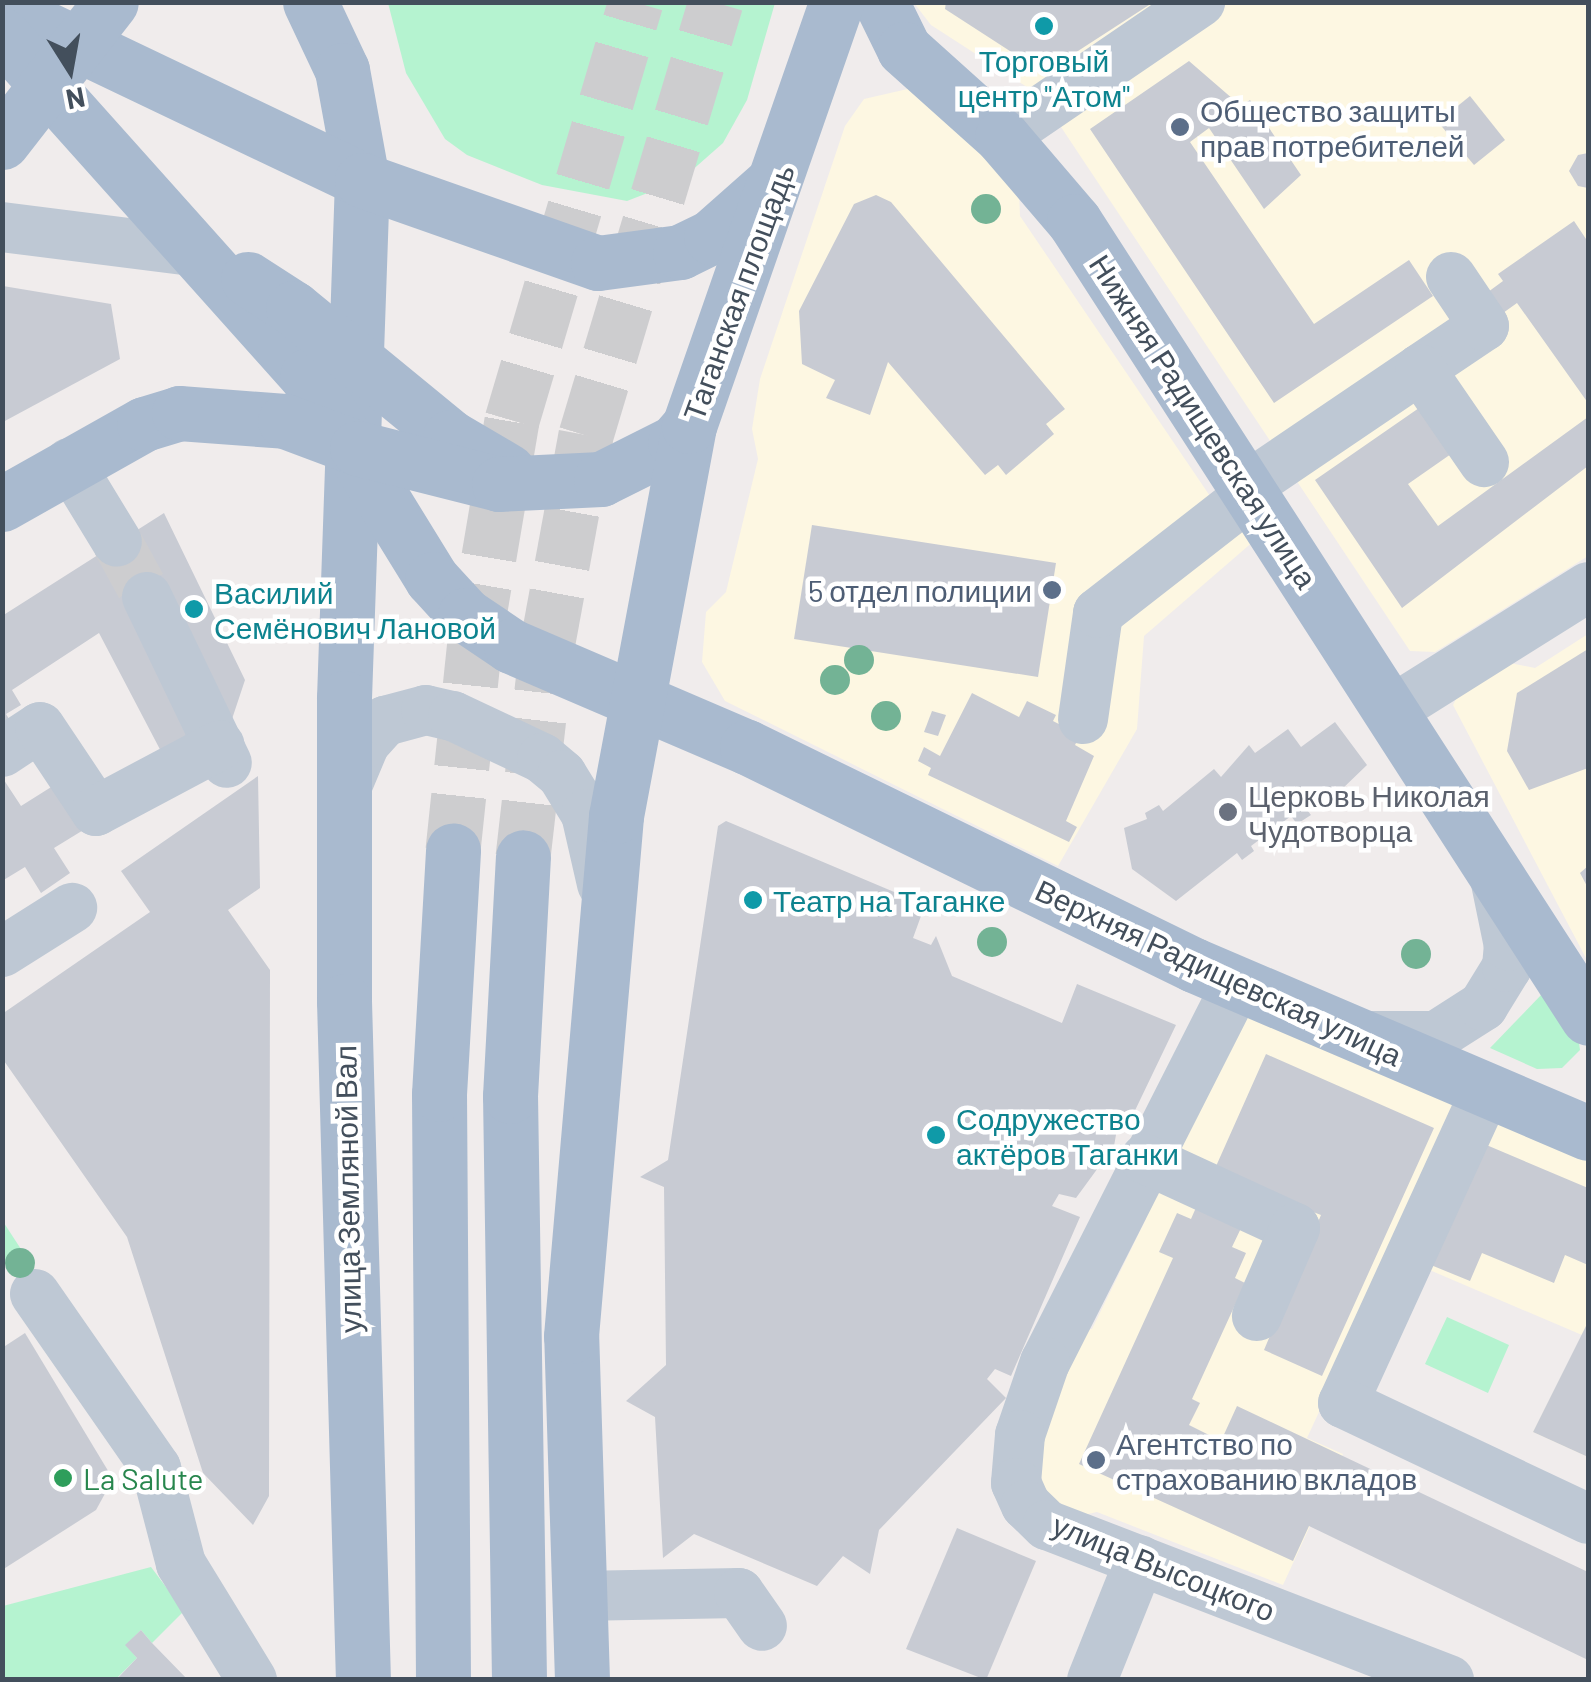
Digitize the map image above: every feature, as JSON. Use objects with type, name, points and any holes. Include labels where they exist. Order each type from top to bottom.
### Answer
[{"type":"main road","name":"Таганская площадь","points":[[634,703],[689,426],[707,362],[780,174],[837,2]]},
{"type":"main road","name":"Нижняя Радищевская улица","points":[[881,2],[904,49],[1002,137],[1074,221],[1588,1018]]},
{"type":"main road","points":[[2,8],[97,22],[362,180],[598,263],[680,252],[711,237],[780,174]]},
{"type":"main road","points":[[328,17],[362,180],[357,448]]},
{"type":"main road","points":[[2,142],[47,92],[97,22]]},
{"type":"main road","name":"Верхняя Радищевская улица","points":[[2,34],[47,92],[307,376],[357,448],[403,535],[465,615],[512,646],[634,703],[747,747],[1237,984],[1485,1093],[1588,1133]]},
{"type":"main road","points":[[191,251],[293,308],[450,438],[506,470],[554,486]]},
{"type":"main road","points":[[2,504],[144,424],[179,413],[234,412],[285,420],[357,448],[499,484],[554,486],[636,466],[689,426]]},
{"type":"main road","name":"улица Земляной Вал","points":[[357,448],[344,698],[345,1189],[363,1680]]},
{"type":"main road","points":[[582,1680],[571,1336],[606,919],[634,703]]},
{"type":"main road","points":[[443,1680],[439,1114],[453,850]]},
{"type":"main road","points":[[519,1680],[510,1096],[523,857]]},
{"type":"street","points":[[1002,137],[1200,2]]},
{"type":"street","points":[[2,227],[191,251]]},
{"type":"street","points":[[1083,719],[1098,613],[1248,490],[1484,326],[1451,277]]},
{"type":"street","points":[[1420,369],[1484,462]]},
{"type":"street","points":[[70,463],[118,542]]},
{"type":"street","points":[[1389,712],[1588,587]]},
{"type":"street","points":[[2,752],[40,727],[96,811],[223,754],[147,597]]},
{"type":"street","points":[[344,793],[365,743],[384,721],[406,713],[453,716],[542,758],[562,775],[586,814],[606,919]]},
{"type":"street","name":"Нижняя Радищевская улица","points":[[1345,1032],[1383,1040],[1425,1038],[1483,1006],[1507,967],[1509,946],[1492,871]]},
{"type":"street","points":[[2,952],[72,908]]},
{"type":"street","name":"улица Высоцкого","points":[[1237,984],[1045,1362],[1014,1458],[1026,1505],[1047,1525],[1449,1680]]},
{"type":"street","points":[[1485,1093],[1344,1402],[1588,1519]]},
{"type":"street","points":[[1145,1159],[1294,1228],[1258,1316]]},
{"type":"street","points":[[35,1294],[156,1468],[180,1564],[252,1680]]},
{"type":"street","points":[[1092,1680],[1140,1560]]},
{"type":"street","points":[[578,1596],[739,1593],[762,1626]]},
{"type":"shaded area","points":[[914,3],[1588,3],[1588,556],[1435,652],[1410,651],[1055,118],[1027,87],[931,25]]},
{"type":"shaded area","points":[[912,88],[1019,191],[1020,216],[1214,502],[1255,540],[1144,636],[1137,729],[1058,866],[725,701],[702,662],[706,612],[726,592],[758,459],[752,429],[760,379],[845,126],[864,99]]},
{"type":"shaded area","points":[[1588,634],[1588,962],[1453,705],[1460,691],[1505,662],[1535,668]]},
{"type":"shaded area","points":[[1249,1012],[1588,1152],[1588,1457],[1533,1432],[1582,1335],[1392,1254],[1307,1438],[1343,1454],[1283,1585],[1097,1512],[1075,1517],[1052,1507],[1033,1460],[1074,1332],[1092,1329],[1146,1219],[1140,1199]]},
{"type":"green space","points":[[388,2],[775,3],[747,100],[723,143],[681,180],[627,201],[542,185],[467,155],[445,139],[406,73]]},
{"type":"green space","points":[[1544,992],[1577,1028],[1580,1050],[1562,1068],[1537,1069],[1490,1048]]},
{"type":"green space","points":[[2,1220],[32,1266],[20,1279],[3,1257]]},
{"type":"green space","points":[[1447,1317],[1509,1345],[1488,1393],[1425,1364]]},
{"type":"green space","points":[[151,1567],[184,1611],[152,1643],[141,1630],[126,1645],[137,1658],[116,1679],[3,1677],[3,1606]]},
{"type":"building","name":"Торговый центр \"Атом\"","points":[[946,2],[1149,5],[1044,73],[945,9]]},
{"type":"building","points":[[1189,61],[1241,106],[1250,100],[1301,175],[1264,209],[1209,128],[1190,142],[1314,324],[1409,260],[1433,296],[1274,403],[1090,129]]},
{"type":"building","points":[[1470,96],[1505,140],[1474,165],[1438,122]]},
{"type":"building","points":[[1588,153],[1588,188],[1578,186],[1569,171],[1578,155]]},
{"type":"building","points":[[876,195],[891,202],[1065,409],[1046,424],[1054,434],[1006,475],[998,465],[985,475],[888,362],[870,415],[826,398],[835,380],[802,364],[799,311],[854,204]]},
{"type":"building","points":[[1574,221],[1588,242],[1588,403],[1517,303],[1503,313],[1488,292],[1503,281],[1498,274]]},
{"type":"building","points":[[3,286],[111,304],[120,359],[3,422]]},
{"type":"building","points":[[1419,408],[1451,454],[1408,484],[1438,526],[1588,417],[1588,466],[1402,608],[1315,480]]},
{"type":"building","points":[[164,513],[245,680],[232,719],[165,759],[99,633],[12,690],[21,705],[6,714],[15,729],[2,737],[2,616]]},
{"type":"building","points":[[812,525],[1056,563],[1038,677],[794,639]]},
{"type":"building","points":[[1588,649],[1588,768],[1529,790],[1507,751],[1517,693]]},
{"type":"building","points":[[972,693],[1019,717],[1027,701],[1056,715],[1053,721],[1080,735],[1075,745],[1094,756],[1066,821],[1077,827],[1069,842],[928,775],[931,768],[918,761],[924,747],[940,756]]},
{"type":"building","points":[[932,711],[946,715],[938,736],[924,732]]},
{"type":"building","name":"Церковь Николая Чудотворца","points":[[1335,722],[1367,765],[1340,791],[1335,786],[1320,804],[1314,799],[1304,806],[1311,815],[1297,824],[1291,816],[1251,846],[1254,851],[1242,860],[1237,853],[1176,901],[1132,869],[1124,828],[1147,819],[1145,813],[1159,805],[1163,811],[1214,769],[1221,777],[1249,745],[1255,753],[1288,729],[1301,747]]},
{"type":"building","points":[[258,776],[260,888],[228,910],[270,970],[269,1496],[253,1525],[203,1473],[127,1237],[2,1058],[2,1014],[150,912],[121,871]]},
{"type":"building","points":[[2,777],[21,806],[56,784],[85,829],[54,848],[70,873],[41,893],[25,867],[2,881]]},
{"type":"building","points":[[726,821],[925,905],[913,938],[931,945],[936,936],[952,976],[1062,1023],[1077,984],[1176,1025],[1129,1123],[1119,1118],[1114,1146],[1076,1198],[1059,1194],[1052,1206],[1080,1217],[1011,1376],[995,1369],[987,1379],[1006,1398],[879,1530],[870,1574],[843,1556],[817,1586],[694,1534],[663,1558],[655,1417],[626,1401],[666,1365],[664,1187],[640,1177],[668,1160],[718,826]]},
{"type":"building","points":[[1588,866],[1588,888],[1580,873]]},
{"type":"building","points":[[1266,1054],[1434,1128],[1322,1376],[1264,1350],[1321,1215],[1213,1173]]},
{"type":"building","points":[[1477,1141],[1588,1188],[1588,1265],[1565,1255],[1554,1283],[1482,1253],[1470,1281],[1426,1263]]},
{"type":"building","points":[[1198,1203],[1243,1224],[1232,1247],[1246,1253],[1235,1278],[1245,1283],[1192,1399],[1200,1403],[1189,1425],[1221,1441],[1237,1406],[1588,1572],[1588,1660],[1309,1526],[1293,1561],[1079,1464],[1173,1258],[1159,1252],[1177,1213],[1191,1219]]},
{"type":"building","points":[[1588,1322],[1588,1457],[1533,1432]]},
{"type":"building","points":[[25,1333],[113,1479],[96,1510],[2,1570],[2,1348]]},
{"type":"building","points":[[957,1528],[1036,1561],[986,1680],[906,1649]]},
{"type":"building","points":[[141,1630],[188,1680],[116,1680],[137,1658],[125,1645]]},
{"type":"tunnel","points":[[453,850],[475,639],[512,420],[636,2]]},
{"type":"tunnel","points":[[523,857],[547,647],[586,435],[716,2]]},
{"type":"tunnel","points":[[117,542],[147,597]]},
{"type":"place","name":"Торговый центр \"Атом\"","points":[[1044,26]]},
{"type":"place","name":"Общество защиты прав потребителей","points":[[1180,127]]},
{"type":"place","name":"5 отдел полиции","points":[[1052,590]]},
{"type":"place","name":"Василий Семёнович Лановой","points":[[194,609]]},
{"type":"place","name":"Церковь Николая Чудотворца","points":[[1228,812]]},
{"type":"place","name":"Театр на Таганке","points":[[753,900]]},
{"type":"place","name":"Содружество актёров Таганки","points":[[936,1135]]},
{"type":"place","name":"Агентство по страхованию вкладов","points":[[1096,1460]]},
{"type":"place","name":"La Salute","points":[[63,1478]]}]
